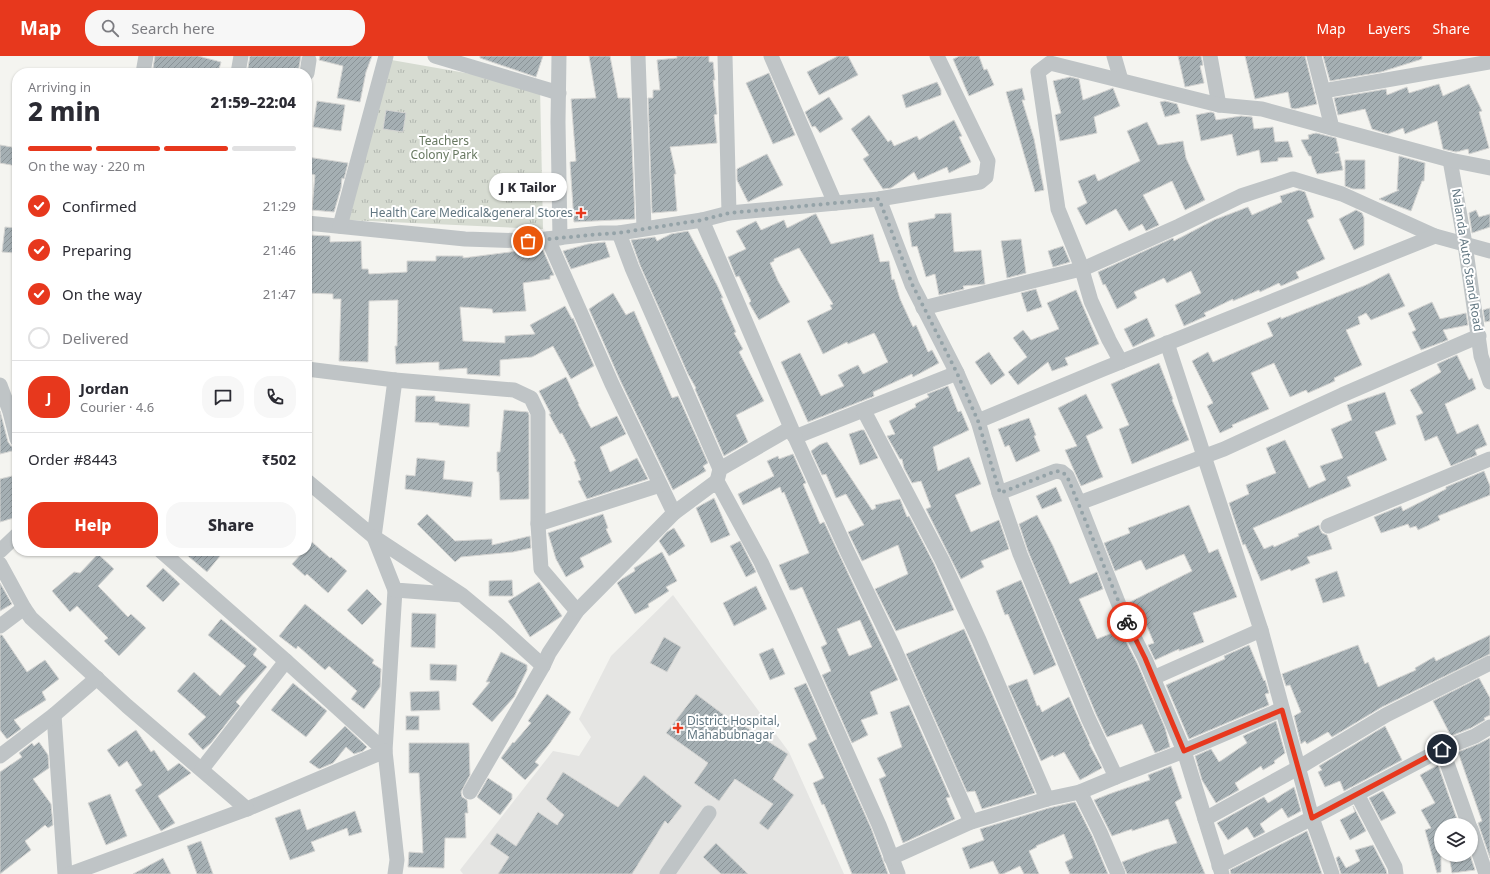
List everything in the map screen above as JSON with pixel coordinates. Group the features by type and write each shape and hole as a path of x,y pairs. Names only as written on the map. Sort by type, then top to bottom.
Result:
{"street":[{"path":"144,68 146,56"},
{"path":"239,68 241,56"},
{"path":"340,226 386,56"},
{"path":"435,56 559,93"},
{"path":"559,56 554,238 612,384 674,513"},
{"path":"638,56 644,228"},
{"path":"725,56 729,213"},
{"path":"772,56 835,203"},
{"path":"312,223 465,239 528,241 618,233 702,220 729,213 879,199 980,182 986,176 988,162 937,56"},
{"path":"1114,56 1121,80"},
{"path":"1210,56 1218,105"},
{"path":"1314,56 1332,128"},
{"path":"1323,90 1490,62"},
{"path":"1121,362 1091,301 1082,269 1058,209 1038,72 1050,63 1218,105 1262,109 1450,160 1490,168"},
{"name":"Nalanda Auto Stand Road","path":"1450,160 1465,244 1482,356 1490,382"},
{"path":"923,308 1082,269 1179,226 1241,196 1293,179 1342,194 1435,236 1490,251"},
{"path":"879,199 912,284 957,373 978,421 1020,554 1088,718 1116,777"},
{"path":"702,220 795,437 847,551 893,646 971,822"},
{"path":"618,233 718,475 783,610 878,825 898,874"},
{"path":"978,421 1167,343 1435,236"},
{"path":"1079,503 1224,449 1342,395 1479,336"},
{"path":"1167,343 1261,630 1312,818 1332,874"},
{"path":"312,370 395,380 514,390 531,398 538,413 538,524 542,569 577,611"},
{"path":"795,437 957,373"},
{"path":"395,380 374,537 395,590 385,751 397,860 395,874"},
{"path":"0,385 12,420"},
{"path":"864,411 942,560 979,640 1047,800"},
{"path":"470,792 543,666 549,653 577,611 674,513 718,475 789,429 795,437"},
{"path":"1328,526 1490,459"},
{"path":"1000,493 1056,471 1062,472 1067,476 1123,615 1153,678 1184,751 1220,870 1312,818 1442,749 1475,736 1490,727"},
{"path":"312,485 374,537 462,595 543,666"},
{"path":"538,524 660,485"},
{"path":"0,551 12,540"},
{"path":"167,556 385,751"},
{"path":"0,564 31,618 97,678 247,809"},
{"path":"395,590 462,595"},
{"path":"0,626 24,608"},
{"path":"1153,678 1261,630"},
{"path":"202,769 286,661"},
{"path":"1205,819 1298,768 1386,715 1490,663"},
{"path":"0,756 54,715 97,678"},
{"path":"891,858 971,822 1080,792 1282,710"},
{"path":"54,715 65,874"},
{"path":"1442,749 1467,818"},
{"path":"70,874 247,809 385,751"},
{"path":"1080,792 1100,832 1118,874"},
{"path":"1358,794 1395,867 1396,874"},
{"path":"667,874 709,813"},
{"path":"1478,850 1486,874"}],"shaded area":[{"name":"District Hospital, Mahabubnagar","path":"673,595 789,752 844,874 463,874 460,870 553,751 579,756 591,737 579,719 611,656"}],"green space":[{"name":"Teachers Colony Park","path":"380,58 540,86 543,229 347,220"}],"building":[{"path":"155,56 198,56 221,62 219,68 153,68"},
{"path":"250,56 301,56 299,68 248,68"},
{"path":"320,56 372,56 366,72 360,102 337,98 343,66 319,60"},
{"path":"480,56 543,56 536,77 480,58"},
{"path":"589,56 610,56 618,98 630,98 635,219 574,222 570,162 576,161 571,99 596,98"},
{"path":"677,56 709,56 709,62 713,62 715,80 713,80 717,114 714,115 717,143 670,147 676,174 674,174 677,211 652,213 648,98 653,98 653,90 660,90 657,60 677,58"},
{"path":"838,56 848,56 858,75 819,95 807,72"},
{"path":"960,56 979,56 984,70 987,69 994,85 969,96 953,59"},
{"path":"1178,56 1201,56 1203,65 1200,66 1204,83 1185,87"},
{"path":"1245,56 1305,56 1317,104 1295,109 1291,108 1288,92 1255,99"},
{"path":"1323,56 1422,56 1422,59 1381,72 1330,81"},
{"path":"769,73 795,135 773,144 746,83"},
{"path":"1070,77 1079,79 1083,100 1113,88 1120,106 1094,117 1097,133 1060,141 1055,115 1061,113 1053,81"},
{"path":"937,82 941,90 941,95 906,108 902,95"},
{"path":"1439,84 1443,96 1469,84 1482,111 1479,112 1489,148 1469,154 1468,149 1456,152 1443,149 1437,121 1405,134 1403,128 1388,134 1372,129 1365,109 1338,115 1334,98 1386,89 1387,95 1407,87 1409,93"},
{"path":"1022,88 1025,100 1022,100 1034,139 1044,190 1035,192 1006,92"},
{"path":"829,97 843,119 820,133 815,126 812,127 805,112"},
{"path":"317,101 345,105 341,131 313,127"},
{"path":"1165,101 1177,104 1180,113 1165,117 1160,102"},
{"path":"386,110 406,113 403,132 383,129"},
{"path":"1211,112 1214,113 1216,120 1241,116 1252,117 1254,129 1273,127 1275,142 1288,141 1293,157 1278,158 1278,161 1261,163 1259,150 1237,156 1232,134 1201,141 1196,115"},
{"path":"869,115 888,142 891,140 894,146 917,136 919,140 954,120 962,136 959,137 971,162 949,173 947,167 918,180 914,172 891,188 883,189 863,159 869,155 851,129"},
{"path":"1147,122 1158,145 1183,141 1186,158 1205,200 1185,210 1172,181 1143,195 1159,225 1146,231 1142,224 1129,231 1116,209 1086,225 1077,208 1087,203 1078,181 1095,174 1098,181 1140,161 1127,131"},
{"path":"1316,133 1336,138 1339,151 1335,153 1339,153 1343,170 1317,174 1311,156 1309,156 1301,140 1309,139 1308,135"},
{"path":"0,145 12,147 12,165 0,163"},
{"path":"767,154 783,185 748,202 737,180 737,169"},
{"path":"1399,156 1425,163 1424,181 1422,181 1411,211 1379,199 1399,190 1397,190"},
{"path":"312,158 348,163 344,179 342,178 341,188 334,212 312,210 315,175 312,174"},
{"path":"1345,160 1365,160 1365,189 1353,189 1345,186"},
{"path":"1299,190 1305,192 1314,217 1307,220 1325,259 1296,272 1299,278 1281,286 1279,283 1260,292 1259,290 1233,301 1233,299 1204,313 1206,316 1184,326 1175,305 1201,293 1191,271 1167,283 1164,278 1134,292 1137,298 1117,309 1105,284 1103,285 1098,272 1173,238 1174,241 1214,220 1248,207 1252,215 1282,202 1280,196"},
{"path":"1356,210 1362,213 1364,218 1364,245 1354,250 1339,219"},
{"path":"1476,210 1479,217 1490,214 1490,227 1472,233 1469,213"},
{"path":"951,213 954,252 981,250 985,284 963,286 964,289 939,295 935,274 926,277 917,246 912,247 908,223 935,218 935,214"},
{"path":"815,214 831,244 873,234 880,262 889,261 892,280 894,279 900,299 913,327 916,325 928,352 932,350 939,363 913,377 912,374 873,392 874,396 872,397 808,422 781,362 800,353 821,396 844,386 838,375 858,365 863,374 888,362 876,336 874,333 848,344 847,342 823,354 807,321 832,309 830,305 833,304 799,248 774,259 774,261 770,263 790,302 759,320 749,303 751,301 739,276 736,277 728,257 746,249 736,231 756,221 761,230 784,220 787,228"},
{"path":"5,227 12,228 12,253 2,252"},
{"path":"688,231 723,298 721,298 736,332 734,333 743,349 739,352 764,401 736,415 748,442 724,456 695,389 696,388 688,374 640,265 631,240 655,237 657,241 671,234"},
{"path":"312,235 330,236 330,242 361,241 362,269 368,269 369,274 407,272 407,261 436,261 436,256 463,256 463,258 542,248 554,275 550,276 550,279 523,283 526,311 493,313 492,309 460,307 463,341 505,343 505,336 535,334 530,325 565,306 572,319 573,318 594,366 571,379 553,346 532,357 500,360 500,376 467,374 467,368 439,370 439,362 396,364 395,346 397,346 398,300 369,301 368,362 339,361 341,299 333,299 333,294 312,293"},
{"path":"1021,239 1026,273 1007,278 1001,241"},
{"path":"605,242 610,257 571,269 563,251 588,244"},
{"path":"1063,246 1070,262 1053,267 1048,251"},
{"path":"1389,273 1405,306 1371,320 1366,313 1358,317 1360,324 1346,330 1362,365 1334,378 1335,381 1308,393 1306,390 1290,397 1274,363 1251,373 1269,409 1232,425 1233,427 1220,433 1207,406 1213,403 1192,361 1208,352 1213,362 1273,336 1267,323 1281,317 1281,319 1366,285"},
{"path":"1036,289 1042,307 1027,312 1021,293"},
{"path":"1076,290 1099,344 1065,358 1068,365 1052,371 1048,362 1018,385 1008,372 1027,357 1013,338 1023,330 1031,340 1059,329 1047,303"},
{"path":"613,293 626,315 634,311 672,398 678,396 708,463 703,466 706,471 673,490 620,380 589,309"},
{"path":"1432,302 1440,319 1466,313 1468,325 1443,330 1448,340 1421,350 1412,332 1416,330 1408,313"},
{"path":"1490,308 1490,321 1485,322 1483,310"},
{"path":"1147,318 1155,336 1133,347 1124,329"},
{"path":"989,352 1005,375 991,385 975,362"},
{"path":"1457,355 1469,380 1472,378 1476,389 1445,404 1457,434 1478,424 1487,445 1475,450 1477,455 1451,466 1437,436 1425,441 1416,416 1423,413 1410,390 1441,372 1437,364"},
{"path":"1159,363 1173,399 1172,400 1189,440 1132,464 1119,429 1129,425 1111,384"},
{"path":"566,377 591,428 617,416 626,434 600,447 610,472 637,458 648,479 587,499 578,481 581,480 574,462 576,461 562,433 560,434 549,414 551,414 539,391"},
{"path":"948,386 958,412 961,411 969,430 933,447 938,471 969,457 981,484 955,495 971,532 999,520 1009,549 981,561 984,567 961,579 926,509 931,507 921,481 912,483 904,468 902,459 900,459 887,436 895,434 889,421 916,407 915,404 929,397 927,394"},
{"path":"1385,392 1396,424 1375,432 1387,460 1347,477 1351,486 1253,528 1264,549 1273,545 1274,547 1319,525 1322,533 1327,535 1332,549 1307,557 1310,563 1291,571 1290,569 1261,581 1245,544 1243,545 1229,503 1249,494 1246,485 1276,473 1266,448 1285,440 1309,488 1326,480 1320,466 1343,458 1331,429 1352,420 1347,405"},
{"path":"1086,394 1103,428 1086,436 1103,477 1081,486 1065,450 1077,446 1058,408"},
{"path":"416,396 435,396 435,401 470,404 469,427 439,425 439,423 415,422"},
{"path":"504,410 528,412 529,415 529,499 500,500 499,472 497,472 497,452 500,452"},
{"path":"0,411 8,442 12,446 12,451 0,454"},
{"path":"1029,418 1036,435 1034,436 1040,451 1016,462 1009,445 1005,447 998,429"},
{"path":"864,430 878,458 860,465 849,434"},
{"path":"827,442 872,510 876,508 875,505 900,499 907,517 909,516 934,564 954,610 896,631 875,589 908,574 898,545 862,561 848,532 864,525 846,494 836,498 826,474 822,475 811,451 819,445"},
{"path":"793,454 806,483 803,484 820,524 824,522 898,680 870,692 878,714 861,720 868,735 852,743 822,675 831,671 821,647 827,644 802,587 795,590 790,590 779,565 809,553 784,492 782,493 780,487 743,505 738,494 774,476 767,461 778,456 779,459","holes":["860,620 872,647 849,656 837,629"]},
{"path":"417,458 445,461 443,479 473,482 471,497 405,489 406,475 415,476"},
{"path":"1484,471 1490,486 1490,495 1438,516 1440,520 1418,530 1416,526 1410,528 1408,524 1381,533 1374,517 1401,506 1403,511 1446,489 1446,487"},
{"path":"12,476 12,518 0,522 0,479"},
{"path":"1056,487 1062,501 1042,509 1036,496"},
{"path":"714,498 730,535 711,543 696,508"},
{"path":"1189,505 1209,553 1218,549 1237,597 1193,613 1204,642 1179,651 1179,649 1155,660 1148,645 1154,643 1143,617 1136,620 1128,603 1192,571 1184,554 1146,570 1141,560 1115,571 1104,543 1130,533 1128,528"},
{"path":"427,514 455,541 492,539 492,545 530,536 531,548 513,552 461,557 455,562 417,524"},
{"path":"603,514 608,528 606,529 612,542 580,558 584,567 566,577 556,559 548,533"},
{"path":"1037,515 1070,584 1097,572 1103,589 1079,599 1097,639 1120,630 1137,663 1165,728 1170,747 1155,753 1142,724 1107,737 1028,551 1019,524"},
{"path":"674,528 685,546 669,556 659,541 667,532"},
{"path":"740,541 756,572 746,577 730,546"},
{"path":"312,542 347,571 328,593 307,574 305,576 292,564 299,556 312,556"},
{"path":"662,552 677,581 666,587 669,591 648,604 649,607 635,614 617,583 635,571 634,568"},
{"path":"96,556 100,556 114,569 98,586 128,617 131,614 146,628 119,656 104,641 108,638 77,606 70,612 52,591 74,572 80,573"},
{"path":"188,556 220,556 207,572"},
{"path":"163,568 180,584 163,602 146,586"},
{"path":"1337,571 1345,596 1323,603 1315,579"},
{"path":"512,580 513,596 489,596 489,581"},
{"path":"1021,580 1056,665 1034,675 1008,614 1005,615 996,591"},
{"path":"539,582 562,616 530,637 508,601"},
{"path":"0,583 12,604 0,611"},
{"path":"756,586 767,609 734,626 723,603"},
{"path":"367,589 382,604 362,625 347,610"},
{"path":"305,604 374,660 372,663 381,669 380,687 364,709 351,699 357,691 329,666 325,670 298,646 296,649 279,636"},
{"path":"412,613 436,614 435,648 411,647"},
{"path":"221,619 257,649 253,655 267,667 236,702 240,706 211,743 203,750 188,734 206,717 177,691 194,672 220,696 246,666 208,635"},
{"path":"964,629 1035,793 982,809 975,791 967,792 906,654"},
{"path":"0,635 2,635 27,672 45,660 59,679 42,692 46,700 14,720 21,729 7,739 0,730"},
{"path":"1490,635 1490,654 1382,707 1332,737 1328,732 1307,744 1305,741 1301,744 1294,716 1301,712 1290,685 1286,686 1282,674 1358,645 1365,664 1368,662 1378,687 1416,670 1415,668 1434,657 1436,661"},
{"path":"664,637 681,647 667,672 650,663"},
{"path":"1249,645 1264,681 1265,680 1269,693 1265,694 1269,705 1189,739 1166,685 1225,659 1224,656"},
{"path":"773,648 785,674 770,680 759,654"},
{"path":"501,652 527,665 527,670 514,697 492,722 472,704 490,682 486,682"},
{"path":"430,664 457,665 456,681 430,680"},
{"path":"1479,678 1490,698 1490,715 1484,718 1485,720 1471,728 1451,736 1433,701"},
{"path":"1027,679 1037,706 1039,705 1042,712 1069,697 1089,744 1102,768 1080,780 1064,752 1054,757 1053,755 1041,761 1008,686"},
{"path":"293,683 327,711 306,737 271,710"},
{"path":"806,683 871,828 888,874 852,874 824,804 822,805 813,783 824,778 808,744 817,739 794,688"},
{"path":"439,691 440,710 411,711 410,692"},
{"path":"547,694 571,712 535,762 539,765 525,780 501,758 513,742 514,743 531,723 528,721"},
{"path":"696,694 732,721 733,719 788,754 773,779 794,795 768,830 759,823 773,804 735,779 719,801 694,783 708,763 666,733"},
{"path":"909,705 950,797 946,798 955,819 903,843 879,779 886,776 877,758 902,747 890,712"},
{"path":"406,716 419,716 419,730 406,730"},
{"path":"1276,721 1285,753 1274,761 1275,763 1263,770 1261,766 1235,783 1239,790 1216,803 1202,780 1195,756 1211,749 1219,762 1247,743 1243,736"},
{"path":"345,726 367,747 363,751 354,754 346,747 333,763 319,769 309,762"},
{"path":"1385,726 1402,760 1344,791 1340,781 1325,787 1318,772 1322,770 1319,766"},
{"path":"136,730 151,752 154,750 168,771 179,763 191,773 158,796 175,823 161,831 135,790 142,785 127,761 119,767 107,750"},
{"path":"1490,738 1490,858 1478,823 1482,821 1458,752"},
{"path":"39,742 48,755 49,768 33,779 51,804 53,825 48,828 45,825 25,841 31,850 0,874 0,772 22,757 19,753 32,743 34,746"},
{"path":"409,743 469,743 470,775 461,792 462,797 467,800 468,813 465,813 466,838 445,838 444,868 408,867 409,852 423,853 419,773 409,773"},
{"path":"1438,765 1457,818 1434,818 1434,862 1441,862 1441,872 1437,873 1425,830 1431,828 1421,810 1435,803 1420,775"},
{"path":"1171,766 1182,798 1175,802 1205,874 1127,874 1122,862 1177,843 1168,819 1112,836 1094,800 1150,780 1148,775"},
{"path":"563,772 618,807 644,775 682,806 668,824 665,821 632,874 498,874 509,857 490,844 497,833 516,846 538,812 557,825 564,815 546,799"},
{"path":"488,778 512,794 512,799 500,815 477,797"},
{"path":"1294,787 1301,811 1288,818 1282,808 1260,824 1265,832 1254,838 1247,827 1228,840 1217,823 1264,797 1268,803"},
{"path":"1383,791 1396,813 1381,821 1369,798"},
{"path":"110,794 127,836 106,845 88,803"},
{"path":"1075,802 1092,836 1108,874 1070,874 1065,862 1073,858 1064,834 1036,846 1037,847 1029,851 1039,874 1024,874 1020,866 1003,874 999,874 993,861 970,869 962,848 984,840 980,829 1049,808"},
{"path":"1353,806 1366,831 1350,840 1340,820 1355,812"},
{"path":"300,809 307,830 355,811 362,832 349,836 347,828 311,842 315,851 290,860 275,818"},
{"path":"1307,831 1322,874 1231,874 1230,870"},
{"path":"201,841 213,874 197,874 187,846"},
{"path":"716,843 748,874 721,874 703,857"},
{"path":"1373,845 1387,874 1341,874 1336,858 1339,856 1346,868 1360,861 1355,850"},
{"path":"163,858 171,874 133,874"},
{"path":"1450,862 1472,862 1475,870 1452,873"}],"way so far":[{"path":"528,241 618,233 702,220 729,213 879,199 912,284 957,373 978,421 1000,493 1056,471 1062,472 1067,476 1127,622"}],"place":[{"name":"Health Care Medical&general Stores","path":"581,213"},
{"name":"J K Tailor","path":"528,241"},
{"name":"District Hospital, Mahabubnagar","path":"678,728"}],"route":[{"path":"1127,622 1145,658 1184,751 1282,710 1312,818 1442,749"}]}
